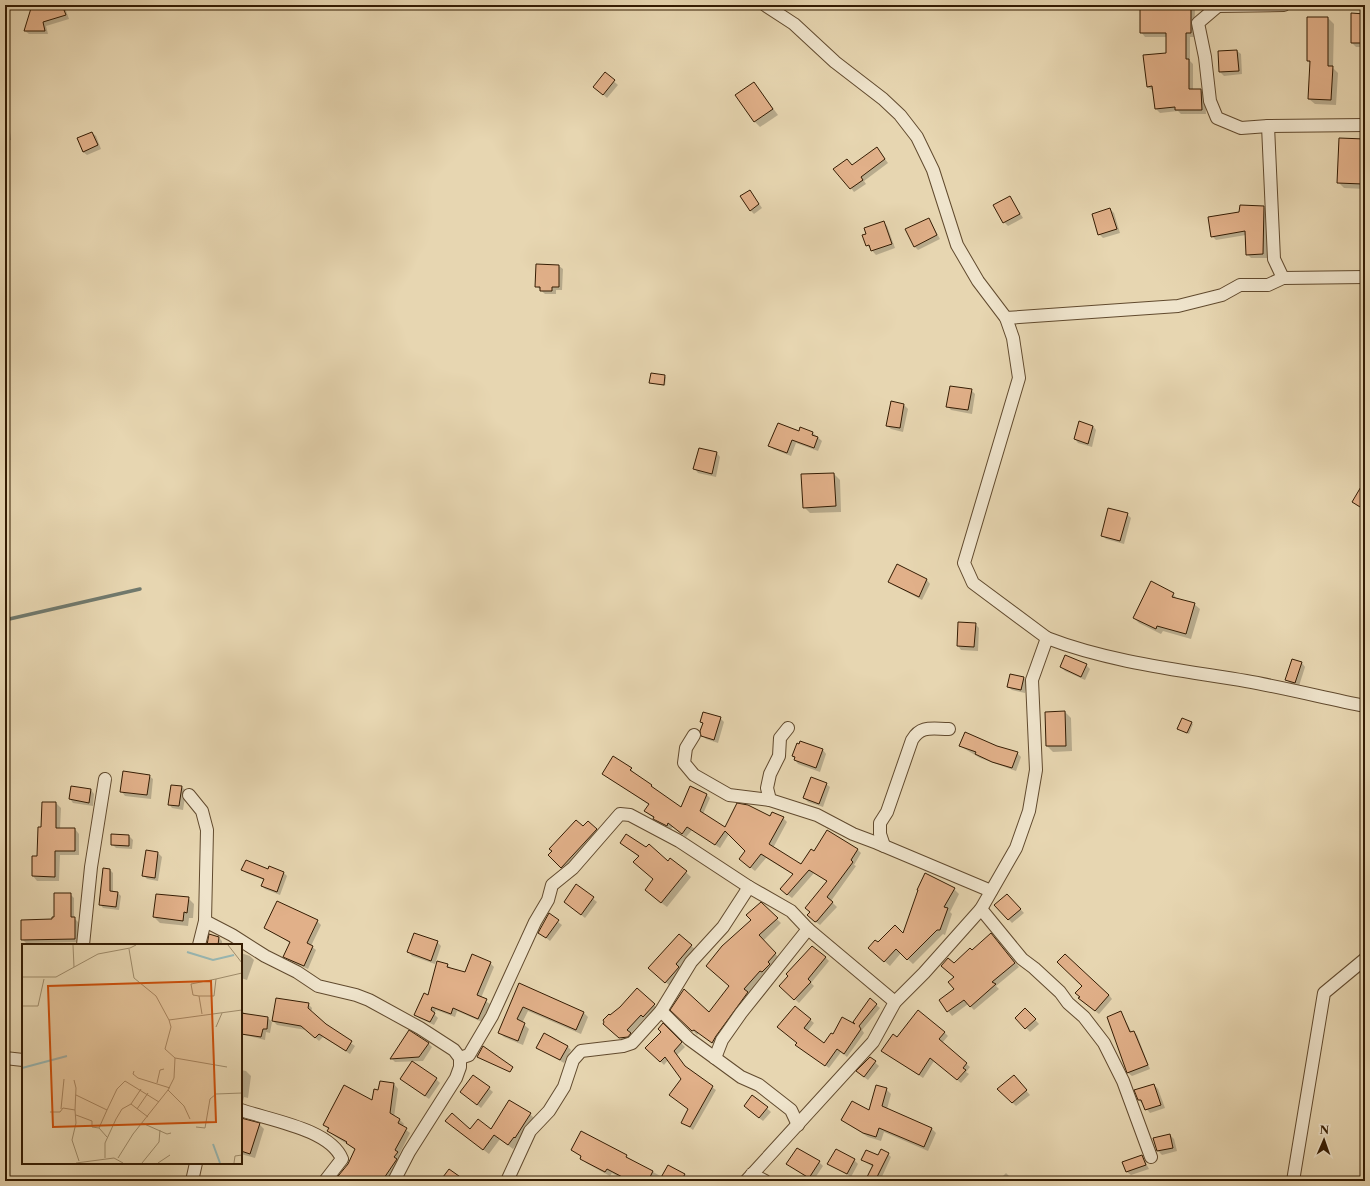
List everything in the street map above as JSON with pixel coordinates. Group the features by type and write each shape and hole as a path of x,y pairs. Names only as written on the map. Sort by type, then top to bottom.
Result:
{"street":[{"path":"765,5 794,24 835,62 883,99 900,115 917,137 933,170 957,245 978,281 1006,318 1013,338 1019,378 964,564 973,583 1047,638 1076,649 1365,706"},
{"path":"1284,5 1218,6 1198,23 1205,57 1210,101 1217,118 1241,128 1268,126 1365,125"},
{"path":"1268,126 1274,259 1283,278"},
{"path":"1006,318 1178,306 1222,295 1240,285 1268,285 1283,278 1365,277"},
{"path":"765,1181 749,1177 873,1042 895,1002 924,973 981,909 1016,848 1029,811 1036,770 1032,680 1047,638"},
{"path":"770,800 768,788 770,774 779,756 780,738 788,728"},
{"path":"884,846 880,834 880,824 886,812 912,740 917,732 925,729 949,729"},
{"path":"694,735 686,748 684,763 694,775 729,795 770,800 817,815 853,834 991,891"},
{"path":"83,944 91,867 105,779"},
{"path":"189,795 202,811 207,830 205,921 199,944"},
{"path":"460,1058 468,1055 492,1016 535,922 548,900 552,885 573,868 620,814 630,815 679,841 749,887 791,911 808,928 895,1002"},
{"path":"507,1181 530,1131 549,1111 560,1093 573,1060 581,1051 624,1046 632,1043 661,1011 691,962 723,927 749,887"},
{"path":"981,909 1022,959 1060,992 1068,1003 1084,1017 1104,1043 1123,1081 1151,1157"},
{"path":"205,921 232,935 265,956 297,972 318,986 356,995 369,1000 420,1028 454,1050 460,1058 460,1067 456,1078 409,1152 394,1181"},
{"path":"714,1058 722,1040 741,1013 808,928"},
{"path":"1293,1181 1311,1080 1324,993 1365,959"},
{"path":"661,1011 689,1039 742,1077 759,1085 791,1110 798,1125"},
{"path":"5,1058 22,1060"},
{"path":"242,1110 315,1135 332,1145 340,1154 342,1159 325,1181"},
{"path":"192,1181 196,1164"}],"building":[{"path":"32,5 62,5 66,15 43,22 45,31 24,31"},
{"path":"1173,5 1191,5 1191,33 1186,33 1186,59 1189,59 1189,89 1201,89 1202,110 1175,110 1175,107 1155,109 1152,86 1147,87 1143,55 1166,53 1166,33 1140,33 1140,8 1173,8"},
{"path":"1351,13 1365,14 1365,43 1351,43"},
{"path":"1307,17 1328,17 1328,66 1333,66 1331,100 1308,99 1310,61 1307,61"},
{"path":"1237,50 1239,71 1219,72 1218,51"},
{"path":"605,72 615,80 603,95 593,87"},
{"path":"754,82 773,109 754,122 735,95"},
{"path":"92,132 98,145 83,152 77,138"},
{"path":"1339,138 1365,139 1363,184 1337,183"},
{"path":"877,147 885,159 861,177 863,180 850,189 833,169 847,159 852,165"},
{"path":"750,190 759,204 750,211 740,196"},
{"path":"1010,196 1020,214 1003,223 993,205"},
{"path":"1240,205 1264,206 1263,254 1246,255 1245,231 1211,237 1208,217 1239,212"},
{"path":"1110,208 1117,229 1098,235 1092,214"},
{"path":"929,218 937,235 914,247 905,229"},
{"path":"884,221 892,244 871,251 869,245 866,246 862,235 866,234 864,228"},
{"path":"536,264 559,265 559,287 552,287 552,291 540,291 540,287 535,287"},
{"path":"651,373 665,375 664,385 649,383"},
{"path":"950,386 972,389 968,410 946,407"},
{"path":"891,401 904,404 900,428 886,426"},
{"path":"1079,421 1093,426 1088,444 1074,439"},
{"path":"778,423 799,431 800,427 813,432 812,435 818,437 814,448 792,440 787,453 768,446"},
{"path":"699,448 717,452 712,474 693,469"},
{"path":"834,473 836,506 803,508 801,474"},
{"path":"1365,480 1365,510 1352,502"},
{"path":"1108,508 1128,513 1120,541 1101,536"},
{"path":"897,564 927,579 919,597 888,582"},
{"path":"1151,581 1174,593 1172,597 1195,603 1186,634 1157,626 1156,629 1133,618"},
{"path":"958,622 976,623 974,647 957,646"},
{"path":"1065,655 1087,664 1081,677 1060,667"},
{"path":"1292,659 1302,662 1295,683 1285,680"},
{"path":"1010,674 1024,677 1021,690 1007,687"},
{"path":"1065,711 1066,746 1046,746 1045,712"},
{"path":"703,712 721,717 714,740 701,736 700,731 703,723 700,722"},
{"path":"1182,718 1192,722 1187,733 1177,729"},
{"path":"965,732 997,746 1018,752 1012,768 992,762 975,754 976,752 959,746"},
{"path":"800,741 823,749 816,768 794,760 795,757 792,756 797,743 799,744"},
{"path":"613,756 632,768 630,770 681,807 690,786 707,794 700,811 725,827 737,803 748,805 770,816 772,812 784,817 769,844 801,864 811,849 814,851 827,830 858,849 851,860 853,862 827,897 833,902 815,922 807,915 810,912 805,908 827,881 809,870 787,895 780,889 793,874 761,854 750,868 739,859 745,851 725,831 715,845 687,827 682,834 668,823 667,826 653,819 654,817 644,811 649,804 602,774"},
{"path":"123,771 150,775 147,795 120,792"},
{"path":"811,777 827,783 819,804 803,798"},
{"path":"171,785 182,786 179,806 168,805"},
{"path":"71,786 91,789 89,803 69,799"},
{"path":"42,802 56,802 56,828 75,828 75,851 55,851 55,877 32,876 32,856 37,856 38,827 41,827"},
{"path":"576,820 583,826 588,821 597,829 561,868 548,855 552,851 549,849"},
{"path":"111,834 129,835 129,846 111,845"},
{"path":"626,834 646,847 649,844 668,861 670,858 687,871 661,903 645,890 653,879 633,862 639,856 620,843"},
{"path":"146,850 158,852 155,878 142,876"},
{"path":"246,860 268,869 269,866 284,872 277,892 261,886 264,879 241,870"},
{"path":"103,868 110,869 110,891 118,892 116,907 99,905"},
{"path":"925,873 955,888 944,907 948,908 940,930 937,930 907,960 896,949 884,962 868,948 875,940 878,942 895,925 903,933 917,890"},
{"path":"576,884 594,897 581,915 564,902"},
{"path":"54,893 71,893 71,917 75,917 75,939 21,940 21,920 52,919 52,917 54,917"},
{"path":"156,894 189,897 187,913 184,912 183,921 153,917"},
{"path":"1007,894 1021,909 1008,920 994,905"},
{"path":"277,901 318,920 307,943 313,946 304,966 283,957 290,942 264,928"},
{"path":"761,902 778,918 759,935 776,953 768,962 770,964 762,972 760,971 744,989 748,992 712,1043 694,1030 692,1031 670,1010 684,989 709,1012 729,986 706,966 722,946 751,920 746,915"},
{"path":"549,913 559,920 546,938 538,933"},
{"path":"414,933 438,941 431,961 407,952"},
{"path":"991,933 1015,963 992,982 996,984 970,1007 964,1000 947,1012 939,1000 954,989 948,982 954,977 941,966 948,958 954,963 970,948 972,950"},
{"path":"209,934 219,937 218,944 207,944"},
{"path":"679,934 692,945 676,964 679,967 665,983 648,968"},
{"path":"812,946 826,957 808,979 811,982 794,1000 779,986 788,976 786,974"},
{"path":"472,954 491,962 477,995 487,999 478,1019 453,1008 451,1014 432,1007 431,1010 435,1013 430,1022 414,1015 424,993 428,995 437,961 448,964 447,967 465,972"},
{"path":"1065,954 1109,995 1095,1011 1078,998 1080,997 1075,993 1082,986 1057,962"},
{"path":"519,983 584,1012 576,1030 523,1007 517,1019 525,1023 518,1041 498,1033"},
{"path":"637,988 655,1004 643,1017 641,1015 627,1030 631,1033 628,1037 619,1038 603,1024 603,1020 620,1007"},
{"path":"276,998 309,1003 308,1008 326,1024 352,1041 346,1051 319,1034 315,1038 301,1026 272,1021"},
{"path":"870,998 877,1004 859,1026 861,1029 844,1054 837,1049 825,1066 795,1045 797,1043 777,1027 795,1006 811,1019 804,1028 824,1043 831,1033 833,1034 842,1017 855,1024 853,1022"},
{"path":"1025,1008 1036,1019 1025,1029 1015,1018"},
{"path":"918,1010 945,1032 939,1039 967,1063 963,1068 966,1070 957,1080 930,1058 919,1075 881,1051 893,1034 897,1037"},
{"path":"1121,1011 1130,1032 1134,1031 1148,1065 1127,1073 1107,1017"},
{"path":"242,1013 268,1017 267,1029 263,1029 261,1037 242,1034"},
{"path":"663,1023 682,1042 674,1051 685,1066 713,1086 690,1127 681,1123 688,1109 669,1095 681,1079 665,1057 660,1062 645,1048 661,1032 658,1029"},
{"path":"409,1030 429,1043 419,1057 390,1059"},
{"path":"544,1033 568,1046 560,1060 536,1048"},
{"path":"483,1046 513,1067 510,1072 477,1057"},
{"path":"870,1057 876,1061 864,1077 856,1071"},
{"path":"412,1061 437,1078 425,1096 400,1079"},
{"path":"473,1075 490,1087 477,1105 460,1092"},
{"path":"1014,1075 1027,1090 1012,1103 997,1089"},
{"path":"380,1081 394,1083 390,1113 400,1119 398,1123 407,1128 395,1150 398,1152 394,1157 397,1159 382,1181 334,1181 348,1164 355,1149 346,1143 347,1142 327,1131 329,1128 323,1125 344,1085 372,1100 374,1089 378,1090"},
{"path":"1154,1084 1161,1105 1145,1110 1141,1100 1138,1100 1134,1090"},
{"path":"876,1085 887,1088 882,1106 932,1128 924,1147 879,1128 876,1137 863,1133 841,1120 852,1101 869,1110"},
{"path":"752,1095 768,1107 759,1118 744,1106"},
{"path":"509,1100 531,1113 515,1138 514,1137 508,1145 494,1135 483,1150 445,1121 452,1113 470,1129 478,1119 491,1129"},
{"path":"242,1118 260,1123 250,1154 242,1151"},
{"path":"581,1131 627,1155 626,1157 653,1171 648,1181 630,1181 607,1169 605,1172 580,1159 581,1156 571,1150"},
{"path":"1170,1134 1173,1148 1157,1151 1153,1138"},
{"path":"797,1148 820,1161 809,1178 786,1164"},
{"path":"836,1149 855,1159 847,1174 827,1164"},
{"path":"881,1149 889,1153 875,1181 865,1181 873,1165 861,1160 866,1150 878,1155"},
{"path":"1142,1155 1146,1165 1126,1172 1122,1162"},
{"path":"668,1165 685,1174 681,1181 659,1181"},
{"path":"449,1169 466,1181 440,1181"}],"waterway":[{"path":"5,620 140,589"}]}
